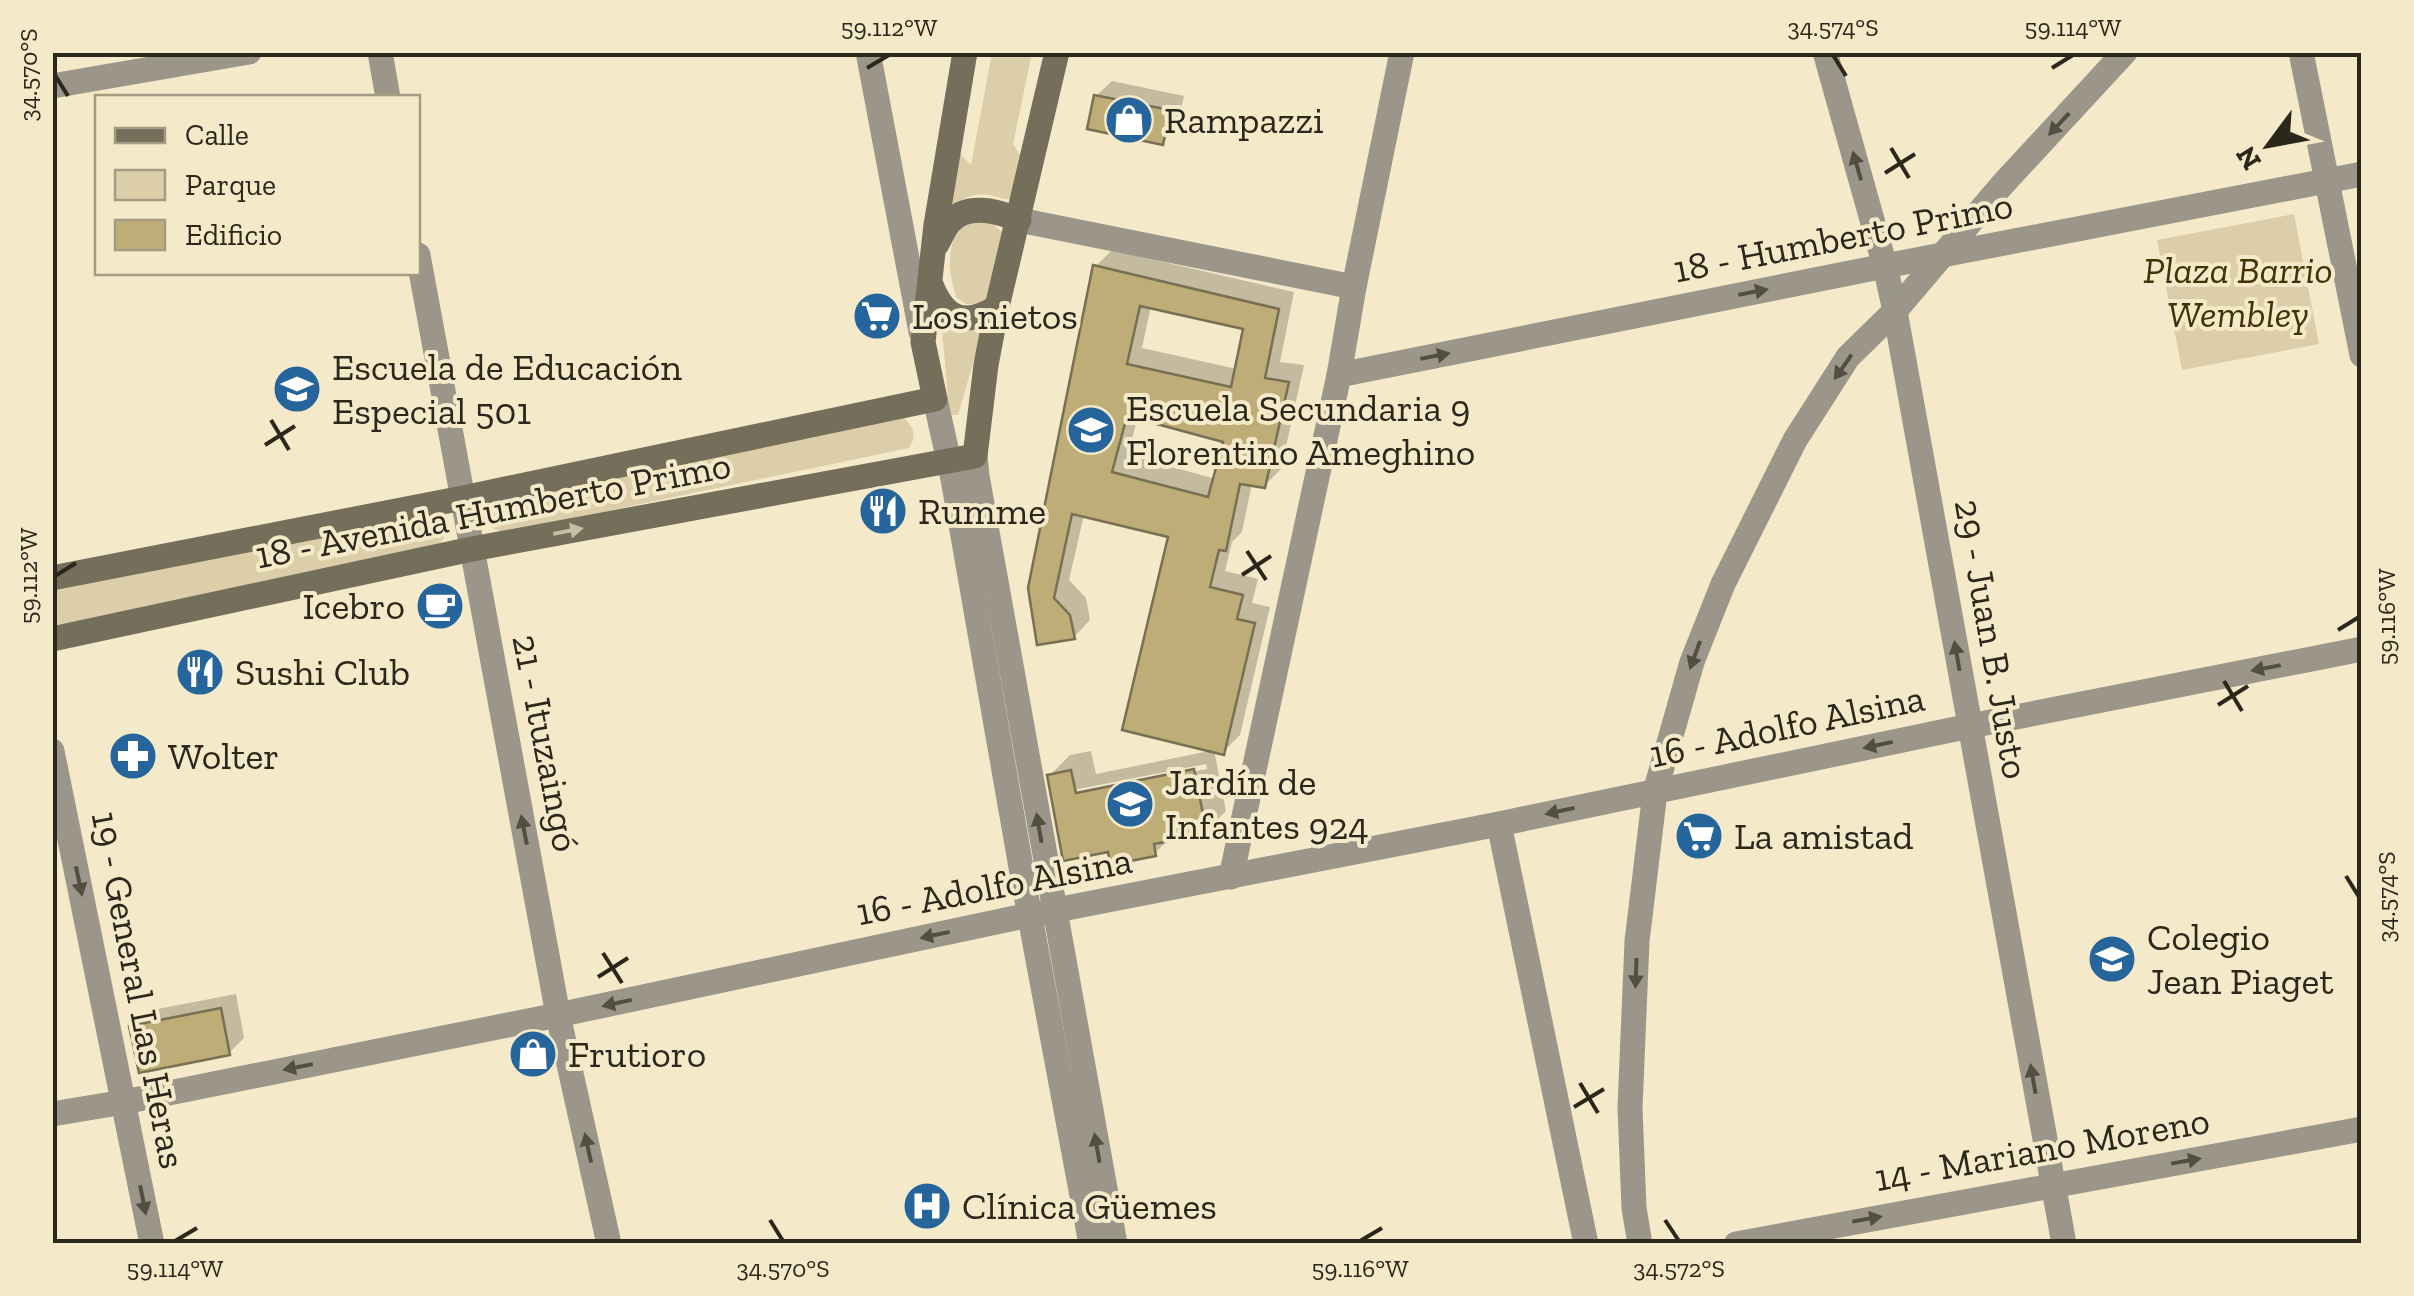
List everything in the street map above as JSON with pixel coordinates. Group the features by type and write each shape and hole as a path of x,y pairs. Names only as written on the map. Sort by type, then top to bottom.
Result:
{"main road":[{"path":"935,399 923,342 965,52"},
{"path":"975,456 986,366 1057,52"},
{"path":"934,249 949,223 962,212 986,210 1018,220"},
{"path":"931,285 939,305 957,318 979,318 998,307"},
{"name":"18 - Avenida Humberto Primo","path":"52,578 463,498 935,399"},
{"name":"18 - Avenida Humberto Primo","path":"52,639 472,549 975,456"}],"street":[{"path":"52,86 249,52"},
{"path":"380,52 387,95"},
{"path":"868,52 923,342"},
{"path":"1231,877 1339,376 1402,52"},
{"name":"29 - Juan B. Justo","path":"1825,52 1886,266 2064,1244"},
{"path":"1640,1244 1634,1208 1630,1108 1637,941 1656,792 1692,662 1738,554 1795,440 1848,357 1895,311 2002,185 2125,52"},
{"path":"2301,52 2362,355"},
{"name":"18 - Humberto Primo","path":"1339,376 2362,174"},
{"path":"1018,220 1354,287"},
{"name":"21 - Ituzaingó","path":"420,266 558,1016 609,1244"},
{"path":"935,399 1115,1244"},
{"path":"975,456 1090,1244"},
{"name":"16 - Adolfo Alsina","path":"52,1114 558,1016 1042,913 2362,649"},
{"name":"19 - General Las Heras","path":"52,751 152,1244"},
{"path":"1499,824 1586,1244"},
{"name":"14 - Mariano Moreno","path":"1736,1244 1789,1239 2362,1129"}],"green space":[{"path":"992,53 1032,53 1013,144 1026,164 1016,198 977,195 947,210 958,152 971,165"},
{"name":"Plaza Barrio Wembley","path":"2294,214 2319,344 2182,370 2157,240"},
{"path":"974,221 990,221 1004,234 990,303 966,304 956,297 952,280 950,258 955,233"},
{"path":"941,319 958,329 983,329 958,415 952,415 949,408"},
{"path":"902,416 913,431 909,448 507,532 495,529 486,517 490,500"},
{"path":"432,513 444,527 444,538 438,545 53,624 53,588"}],"building":[{"name":"Rampazzi","path":"1094,95 1170,110 1163,145 1087,129"},
{"path":"1093,265 1279,309 1265,378 1289,382 1265,488 1240,484 1226,551 1219,550 1210,587 1243,595 1237,619 1255,623 1224,755 1122,730 1168,537 1072,514 1054,598 1070,615 1075,639 1037,645 1028,588","holes":["1140,306 1243,329 1231,387 1127,364","1127,416 1223,442 1208,497 1112,472"]},
{"path":"1194,769 1207,834 1154,844 1156,856 1110,865 1108,852 1063,861 1047,775 1071,770 1076,793"},
{"path":"221,1008 230,1055 139,1073 129,1026"}],"place":[{"name":"Rampazzi","path":"1129,120"},
{"name":"Los nietos","path":"877,316"},
{"name":"Escuela de Educación Especial 501","path":"297,389"},
{"name":"Escuela Secundaria 9 Florentino Ameghino","path":"1091,430"},
{"name":"Rumme","path":"883,511"},
{"name":"Icebro","path":"440,606"},
{"name":"Sushi Club","path":"200,672"},
{"name":"Wolter","path":"133,756"},
{"name":"Jardín de Infantes 924","path":"1130,804"},
{"name":"La amistad","path":"1699,836"},
{"name":"Colegio Jean Piaget","path":"2112,959"},
{"name":"Frutioro","path":"533,1054"},
{"name":"Clínica Güemes","path":"927,1206"}]}
